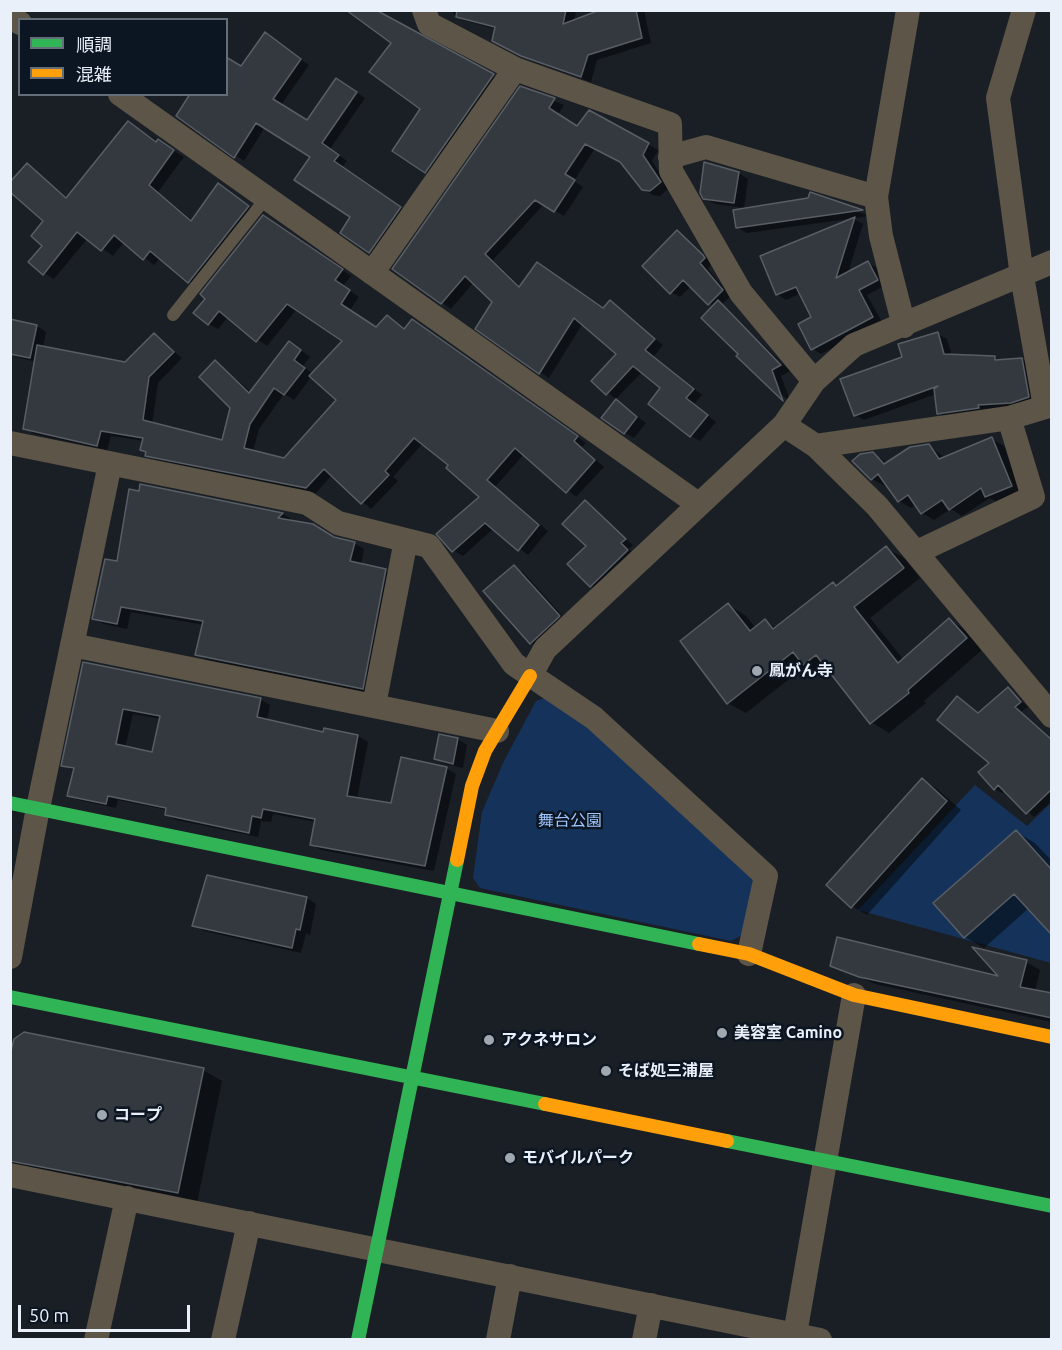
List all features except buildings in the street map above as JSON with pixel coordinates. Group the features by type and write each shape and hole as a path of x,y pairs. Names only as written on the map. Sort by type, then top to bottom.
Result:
{"street":[{"path":"424,10 429,24 515,69 670,124 671,171 741,293 814,381"},
{"path":"904,326 881,236 876,197 908,10"},
{"path":"816,446 1009,418 1048,406 1022,276 998,98 1024,10"},
{"path":"372,273 515,69"},
{"path":"123,96 698,504"},
{"path":"670,157 706,147 876,197"},
{"path":"358,1340 472,786 485,751 545,649 784,425 814,381 854,345 904,326 1052,262"},
{"path":"918,552 1033,497 1009,418"},
{"path":"784,425 816,446 877,506 918,552 1052,716"},
{"path":"10,443 307,503 338,523 429,546 514,664 594,718 766,876 749,954"},
{"path":"10,957 38,808 110,464"},
{"path":"374,705 406,540"},
{"path":"72,645 497,731"},
{"path":"10,803 749,954 854,995 1052,1037"},
{"path":"794,1337 854,995"},
{"path":"10,998 824,1160 1050,1200"},
{"path":"10,1174 651,1305 794,1337 820,1340"},
{"path":"96,1340 127,1198"},
{"path":"223,1340 249,1223"},
{"path":"498,1340 510,1276"},
{"path":"644,1340 651,1305"}],"lane":[{"path":"172,315 266,198"}],"green space":[{"name":"舞台公園","path":"547,697 590,723 754,877 742,935 731,941 480,888 473,878 482,812 504,761 536,701"},
{"path":"975,785 1027,826 1051,803 1051,963 858,910"}],"traffic: fast":[{"path":"10,803 699,944"},
{"path":"358,1340 457,860"},
{"path":"10,997 545,1104"},
{"path":"727,1141 1052,1206"}],"traffic: slow":[{"path":"457,860 472,786 485,751 530,676"},
{"path":"699,944 749,954 854,995 1052,1037"},
{"path":"545,1104 727,1141"}],"place":[{"name":"鳳がん寺","path":"757,671"},
{"name":"美容室 Camino","path":"722,1033"},
{"name":"アクネサロン","path":"489,1040"},
{"name":"そば処三浦屋","path":"606,1071"},
{"name":"コープ","path":"102,1115"},
{"name":"モバイルパーク","path":"510,1158"}]}
